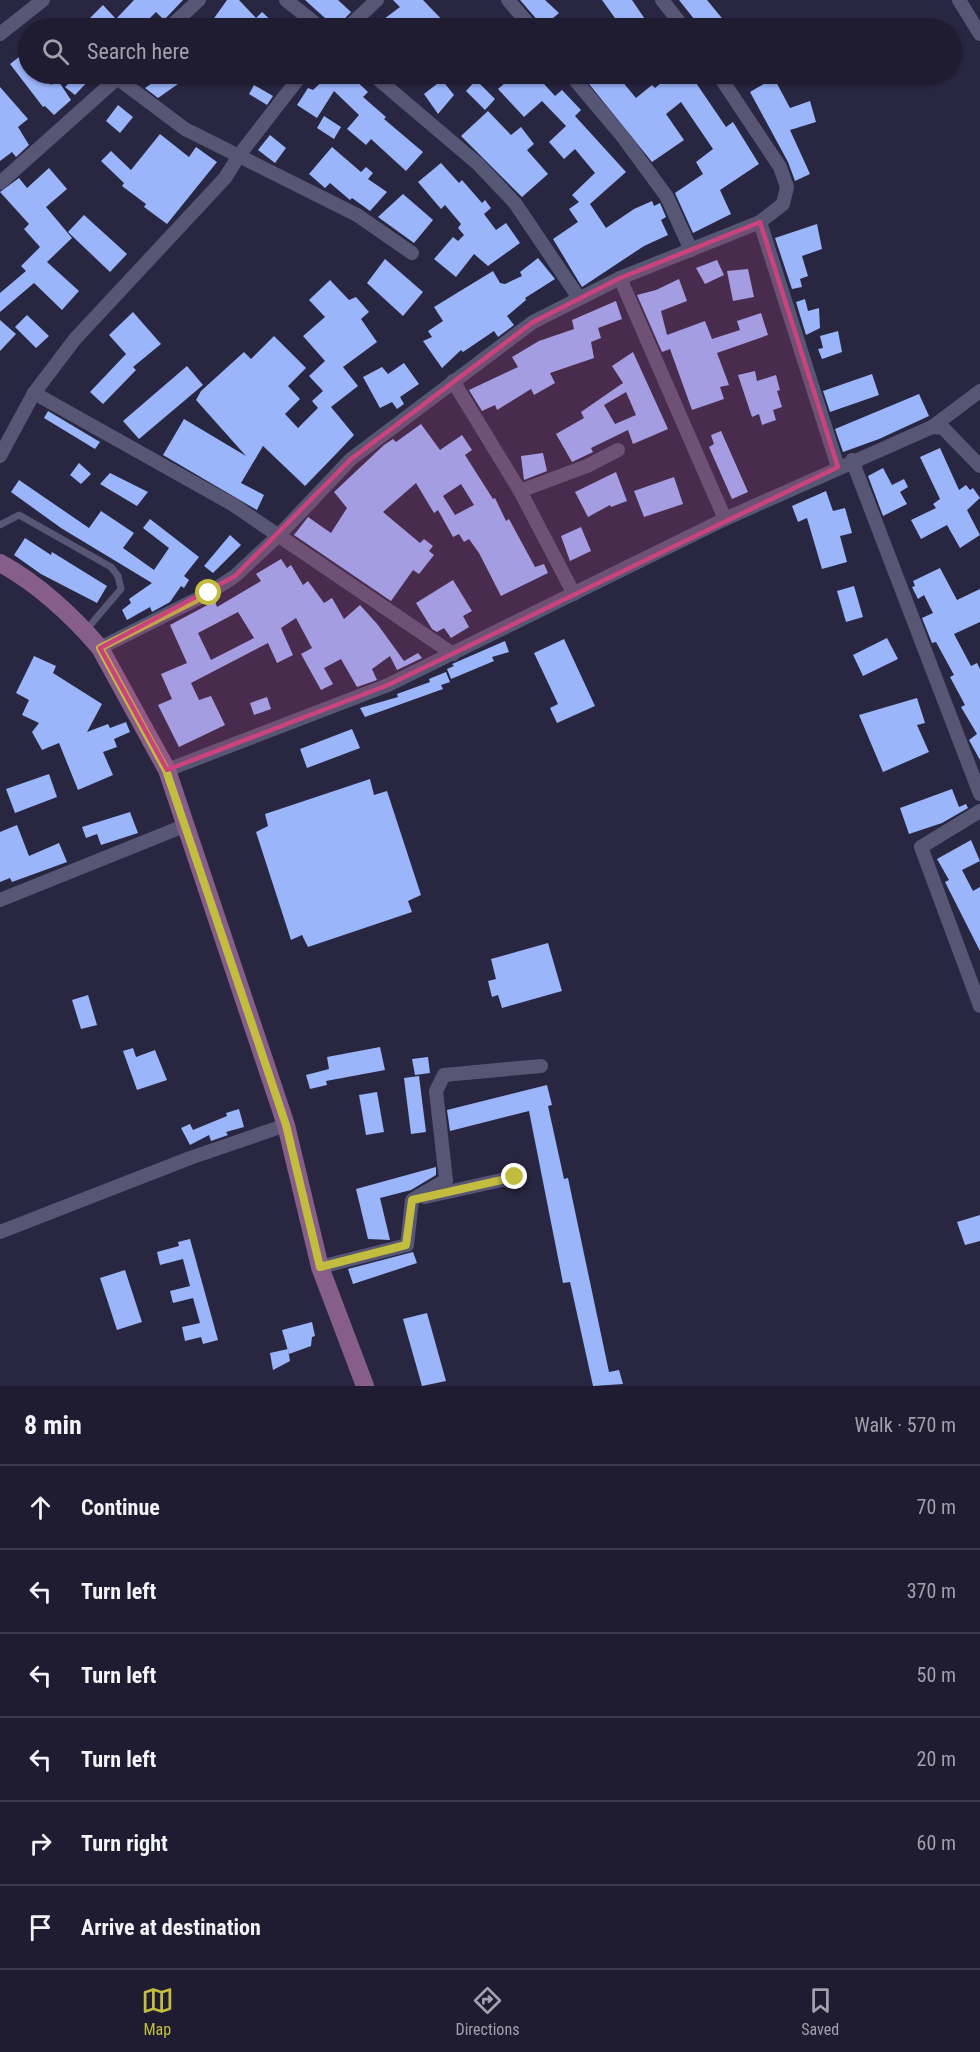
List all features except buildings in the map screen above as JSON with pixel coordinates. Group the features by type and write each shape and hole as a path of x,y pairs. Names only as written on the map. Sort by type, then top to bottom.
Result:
{"main road":[{"path":"0,563 37,589 85,631 100,648 166,770 286,1125 320,1267 365,1386"}],"street":[{"path":"20,18 43,0"},
{"path":"180,18 199,0"},
{"path":"286,0 308,18"},
{"path":"358,18 377,0"},
{"path":"508,0 523,18"},
{"path":"662,0 676,18"},
{"path":"959,0 980,34"},
{"path":"0,34 18,20"},
{"path":"0,183 111,84"},
{"path":"130,84 185,129 240,154 357,214 412,253"},
{"path":"0,456 34,393 75,339 225,178 240,154 294,84"},
{"path":"384,84 478,164 515,202 579,298"},
{"path":"578,84 623,137 667,197 691,250"},
{"path":"100,648 209,593 235,576 279,535 351,459 532,322 620,278 760,222 783,204 787,187 780,167 763,138 725,84"},
{"path":"760,222 838,467"},
{"path":"620,278 725,519"},
{"path":"453,381 520,491 574,594"},
{"path":"166,770 388,685 725,519 852,460 932,427 980,391"},
{"path":"34,393 232,504 453,654"},
{"path":"932,427 943,428 980,466"},
{"path":"520,491 587,466 618,450"},
{"path":"852,460 980,794"},
{"path":"980,811 921,847 980,1006"},
{"path":"0,900 184,826"},
{"path":"412,1200 446,1180 436,1091 444,1075 541,1066"},
{"path":"0,1232 190,1158 286,1125"},
{"path":"412,1200 515,1177"},
{"path":"320,1267 406,1245 412,1200"}],"lane":[{"path":"0,525 19,515 111,567 118,576 122,589 85,631"}],"highlighted area":[{"path":"760,222 838,467 388,685 167,770 100,648 235,576 351,459 533,322 620,278"}],"route":[{"path":"209,593 100,648 166,770 286,1125 320,1267 406,1245 412,1200 515,1177"}]}
